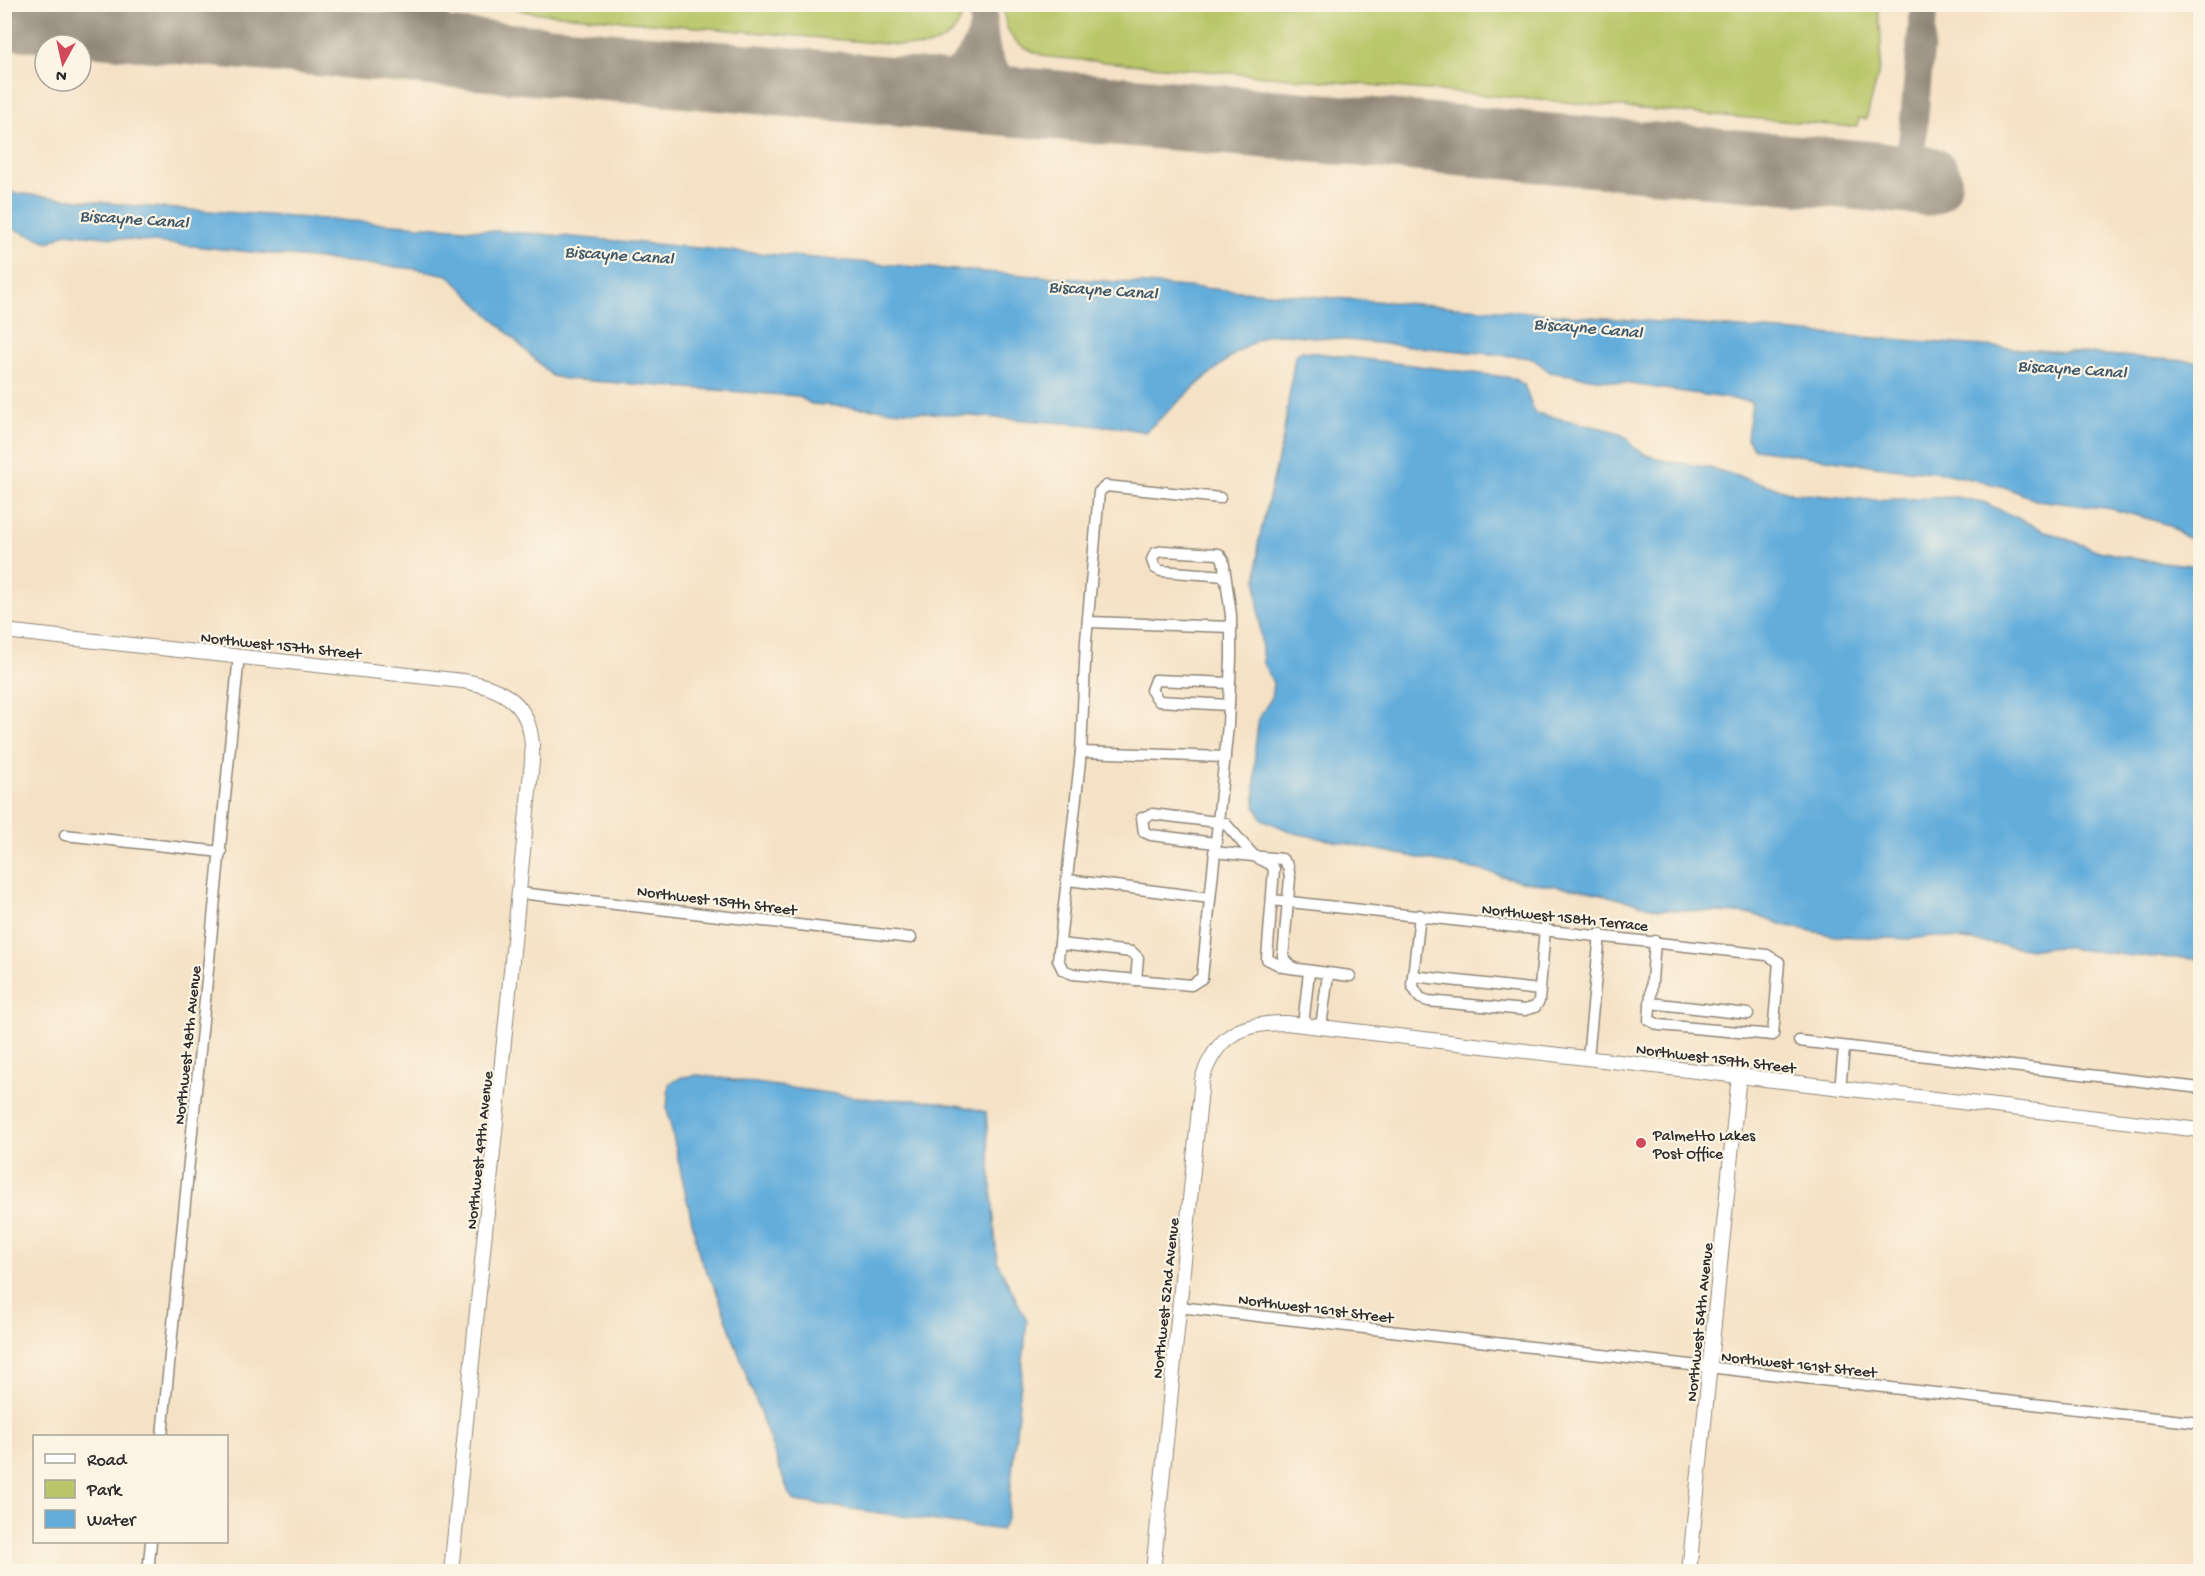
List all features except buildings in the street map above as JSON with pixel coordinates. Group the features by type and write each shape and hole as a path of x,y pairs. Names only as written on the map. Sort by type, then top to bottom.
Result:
{"street":[{"path":"1220,498 1106,486 1099,492 1081,752 1058,960 1063,970 1073,974 1191,985 1202,978 1229,705 1231,627 1225,576 1223,559 1219,554 1163,551 1155,553 1152,560 1155,568 1161,571 1225,576"},
{"path":"1089,622 1231,627"},
{"name":"Northwest 157th Street","path":"4,631 239,655 486,685 514,700 524,713 531,732"},
{"name":"Northwest 48th Avenue","path":"162,1435 239,655"},
{"path":"1229,705 1159,701 1150,690 1155,680 1230,683"},
{"name":"Northwest 49th Avenue","path":"451,1572 520,893 532,761 531,732"},
{"path":"1081,752 1225,757"},
{"path":"1293,968 1283,957 1288,901 1288,866 1282,859 1254,856 1151,835 1144,832 1142,818 1152,814 1218,820 1234,832 1254,856 1270,864 1274,869 1266,956 1274,965 1309,972 1350,976"},
{"path":"65,835 221,852"},
{"path":"1068,880 1210,898"},
{"name":"Northwest 159th Street","path":"520,893 911,938"},
{"name":"Northwest 158th Terrace","path":"1272,900 1600,934 1767,955 1776,958 1779,962 1773,1035 1659,1026 1649,1020 1650,1004"},
{"path":"1420,915 1413,976 1414,992 1420,998 1428,1000 1531,1010 1539,1000 1545,928"},
{"path":"1588,1058 1600,934"},
{"path":"1655,941 1650,1004 1748,1014"},
{"path":"1060,944 1132,951 1138,958 1136,980"},
{"path":"1303,1025 1309,972"},
{"path":"1321,1027 1329,974"},
{"path":"1413,976 1540,990"},
{"name":"Northwest 159th Street","path":"1229,1036 1243,1027 1262,1023 1303,1025 2200,1130"},
{"name":"Northwest 52nd Avenue","path":"1153,1572 1202,1079 1218,1046 1229,1036"},
{"name":"Northwest 159th Street","path":"1799,1041 2200,1088"},
{"path":"1840,1089 1844,1048"},
{"name":"Northwest 54th Avenue","path":"1689,1572 1739,1076"},
{"name":"Northwest 161st Street","path":"1179,1307 2200,1423"},
{"path":"148,1572 151,1543"}],"green space":[{"path":"964,4 960,22 951,34 945,39 921,47 527,12 508,5"},
{"path":"1003,5 1877,5 1881,50 1878,75 1866,119 1859,118 1858,126 1853,127 1048,57 1028,49 1015,40 1007,26"}],"water":[{"name":"Biscayne Canal","path":"4,192 136,206 539,234 916,267 2200,362 2200,546 2168,525 2112,509 2036,500 2005,487 1944,473 1754,449 1747,438 1752,402 1550,372 1532,358 1284,334 1267,335 1251,343 1220,366 1145,432 1119,427 811,404 798,396 565,379 552,376 448,275 416,269 66,233 49,242 5,226"},
{"path":"1302,351 1513,378 1524,385 1535,413 1614,431 1628,438 1633,447 1647,455 1666,461 1707,467 1793,493 1872,500 1955,497 1983,502 2045,531 2099,551 2142,560 2200,566 2200,959 2133,956 2060,947 2033,949 1933,936 1910,939 1835,936 1784,925 1752,914 1659,909 1585,890 1521,881 1479,870 1294,833 1262,819 1255,806 1255,748 1259,717 1271,699 1273,683 1263,663 1257,592 1258,544 1283,438 1295,355"},
{"path":"698,1075 879,1100 933,1102 986,1112 997,1261 1027,1321 1007,1519 1001,1530 795,1501 789,1494 716,1290 700,1258 667,1109 669,1084 682,1077"}],"taxiway":[{"path":"55,4 75,16 95,22"},
{"path":"153,27 192,20 213,4"},
{"path":"243,4 257,20 285,38"},
{"path":"361,45 392,30 405,19 416,4"},
{"path":"426,4 439,28 458,45 474,55"},
{"path":"984,4 984,37 990,63 1006,84 1032,103"},
{"path":"1909,179 1924,4"},
{"path":"919,93 941,83 960,70 974,52 983,29"}],"runway":[{"path":"4,14 1927,181"}],"place":[{"name":"Palmetto Lakes Post Office","path":"1641,1143"}]}
